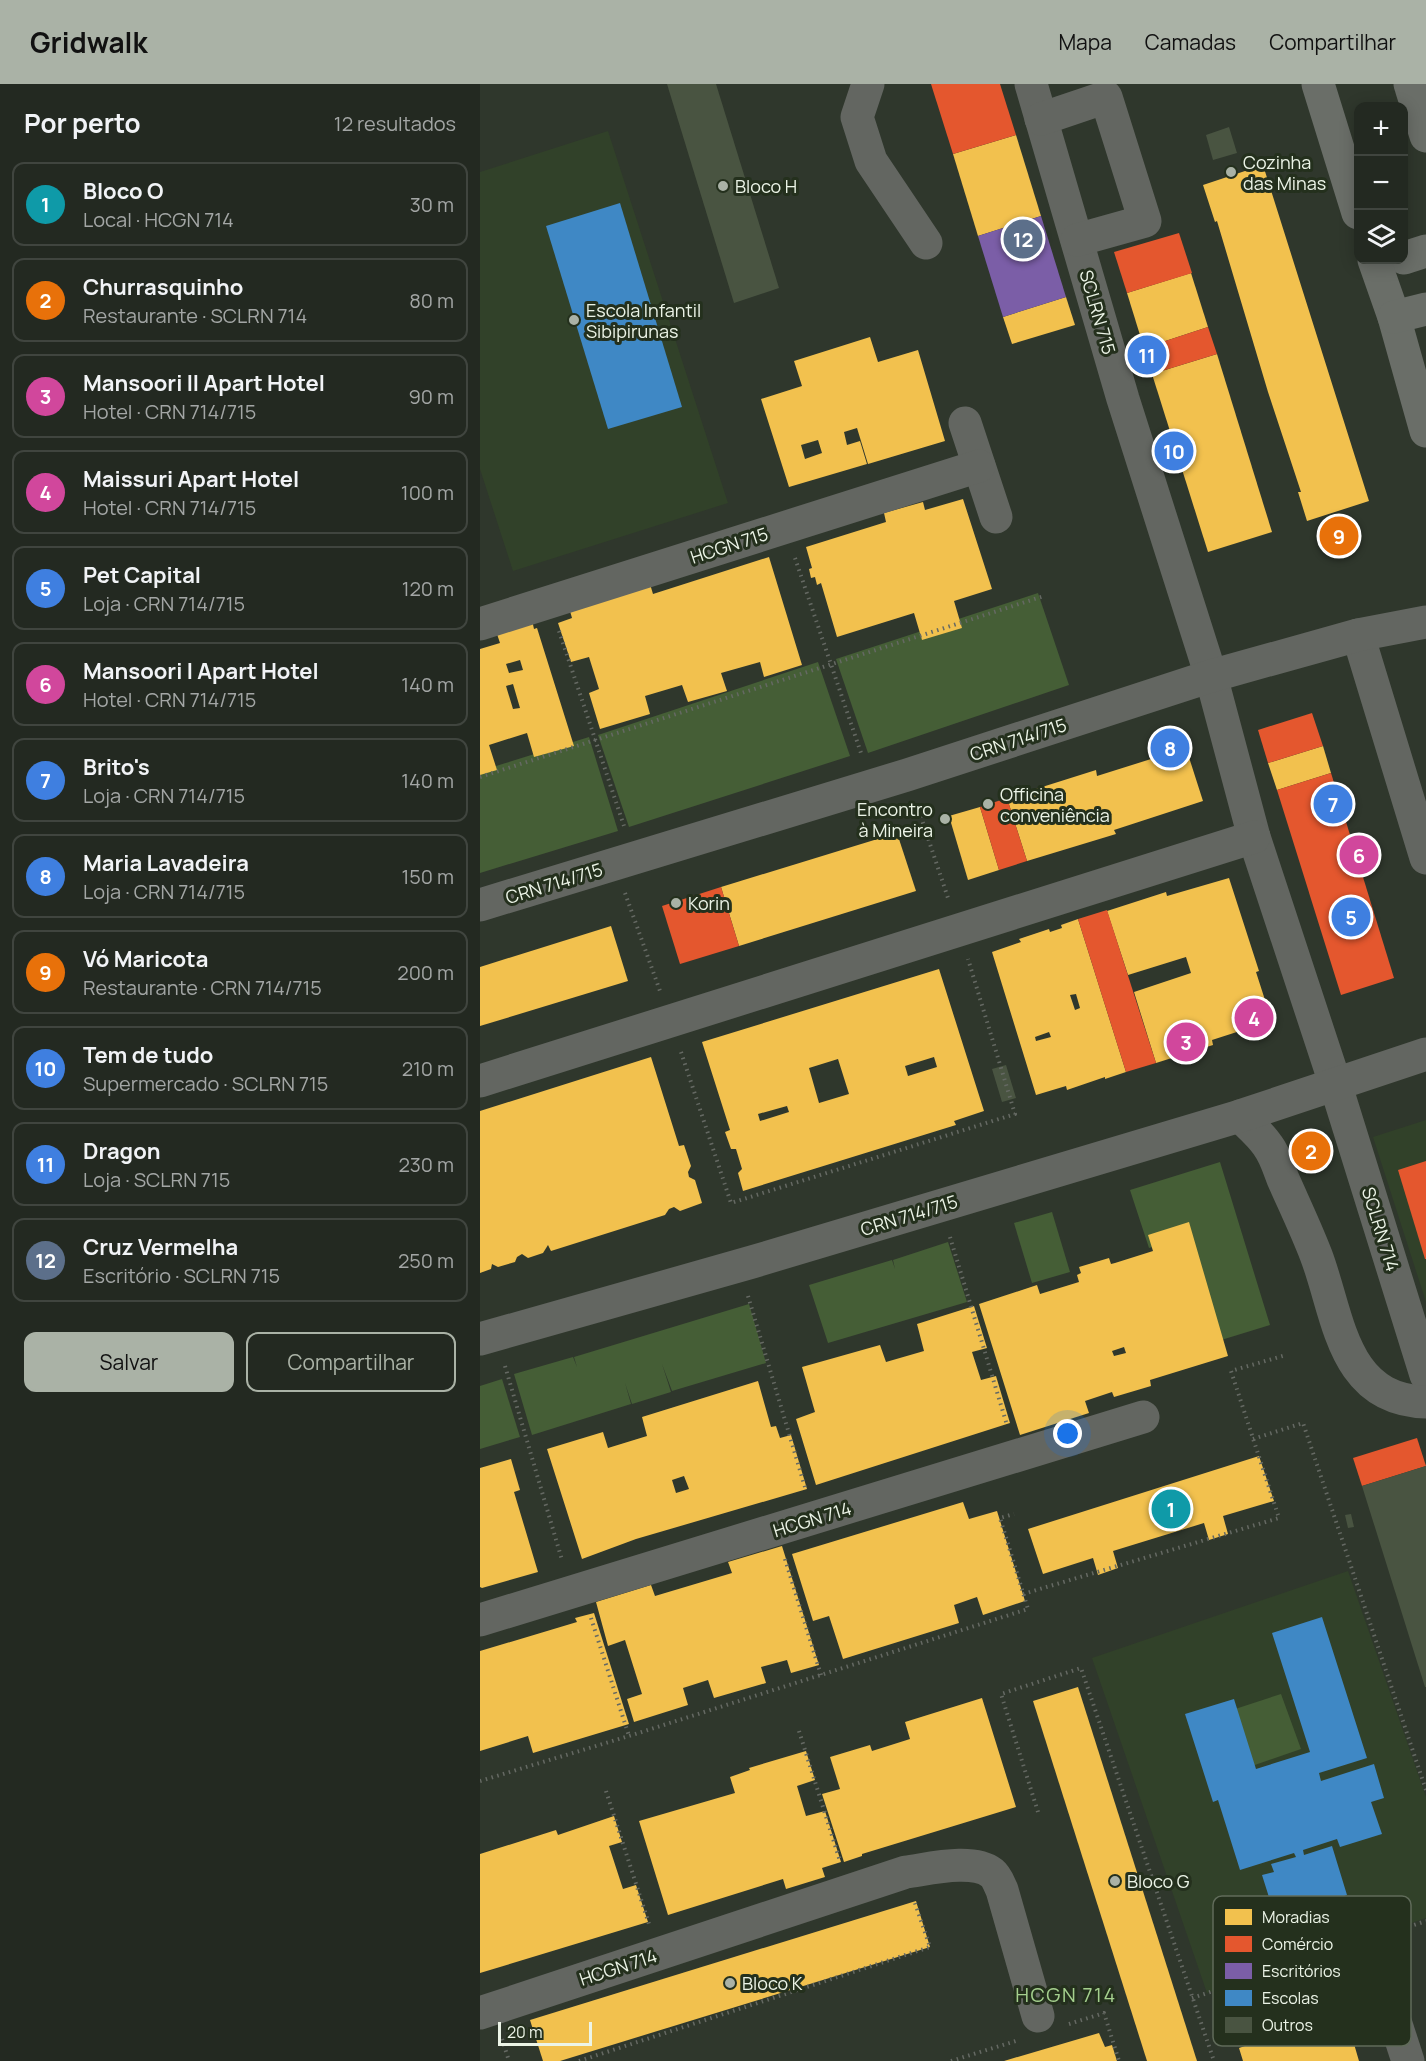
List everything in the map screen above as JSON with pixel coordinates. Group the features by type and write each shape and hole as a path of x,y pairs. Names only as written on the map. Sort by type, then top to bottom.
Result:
{"main road":[{"path":"1318,84 1358,210"},
{"path":"1410,84 1426,136"},
{"path":"1340,158 1354,185"},
{"path":"1408,257 1426,251"},
{"path":"1375,264 1394,317 1426,432"},
{"path":"1394,317 1426,309"}],"street":[{"path":"868,84 857,117 870,161 926,243"},
{"name":"SCLRN 715","path":"1031,84 1123,399 1211,676"},
{"path":"1041,119 1106,97 1145,221 1077,240"},
{"path":"965,423 996,518"},
{"name":"HCGN 715","path":"480,624 979,466"},
{"name":"CRN 714/715","path":"480,905 907,775 1211,676 1358,635 1426,622"},
{"path":"1358,635 1426,858"},
{"path":"1211,676 1254,837 1335,1083"},
{"path":"480,1081 1254,837"},
{"name":"CRN 714/715","path":"480,1339 752,1262 1240,1116 1426,1054"},
{"name":"SCLRN 714","path":"1335,1083 1426,1375"},
{"path":"1240,1116 1268,1146 1316,1253 1341,1340 1352,1360 1374,1386 1401,1399 1426,1402"},
{"name":"HCGN 714","path":"480,1620 1143,1416"},
{"name":"HCGN 714","path":"480,2013 906,1872 969,1865 994,1874 1002,1890 1038,2016"},
{"path":"1403,2046 1408,2061"}],"path":[{"path":"792,548 862,758"},
{"path":"480,777 1044,596"},
{"path":"555,621 626,831"},
{"path":"615,865 671,1021 731,1203 1015,1114 959,930 907,775"},
{"path":"947,1228 1007,1426"},
{"path":"746,1290 808,1498"},
{"path":"1023,1594 1279,1518 1231,1371 1286,1355"},
{"path":"504,1363 563,1564"},
{"path":"1253,1440 1303,1423 1426,1790"},
{"path":"480,1780 628,1736 1028,1609 1000,1518 1014,1514"},
{"path":"783,1552 821,1675"},
{"path":"589,1612 628,1736"},
{"path":"1038,1812 1001,1694 1081,1668 1214,2061"},
{"path":"799,1731 841,1862"},
{"path":"606,1791 652,1934"},
{"path":"579,2061 930,1947 915,1902"},
{"path":"1411,1926 1426,1921"},
{"path":"1192,1998 1213,1991"}],"shaded area":[{"name":"Escola Infantil Sibipirunas","path":"608,131 728,503 513,571 480,469 480,172"},
{"path":"1038,593 1069,685 868,753 836,659"},
{"path":"818,662 850,756 629,827 598,735"},
{"path":"589,737 618,831 480,873 480,771"},
{"path":"1426,1120 1426,1302 1373,1137"},
{"path":"1220,1162 1270,1325 1218,1341 1185,1238 1149,1248 1130,1190"},
{"path":"1052,1212 1070,1272 1032,1283 1014,1223"},
{"path":"948,1242 967,1302 828,1343 809,1285 892,1260 895,1269 893,1260"},
{"path":"749,1304 766,1363 672,1391 662,1364 671,1392 632,1404 625,1383 631,1404 532,1435 514,1374 573,1357 577,1367 574,1357"},
{"path":"502,1379 520,1437 480,1449 480,1386"},
{"path":"1348,1571 1426,1797 1426,1918 1411,1923 1411,1896 1213,1896 1213,1991 1207,1993 1092,1658"},
{"path":"1281,1694 1301,1749 1249,1767 1229,1711"}],"building: Moradias":[{"path":"1016,135 1041,216 978,236 953,154"},
{"path":"1263,165 1369,501 1307,521 1298,492 1301,492 1268,392 1217,221 1215,222 1203,185"},
{"path":"1191,273 1208,327 1144,348 1127,293"},
{"path":"1066,297 1075,325 1012,344 1003,317"},
{"path":"870,337 878,362 918,350 945,441 868,464 857,428 844,432 847,445 860,441 867,464 789,487 761,399 802,386 794,361","holes":["818,440 822,453 805,459 801,445"]},
{"path":"1217,354 1272,532 1208,552 1152,374"},
{"path":"963,499 992,589 954,601 962,628 922,640 914,613 837,637 821,583 817,585 815,577 811,578 809,569 812,568 806,547 886,522 884,513 923,502 925,510"},
{"path":"769,557 802,665 764,677 760,662 721,673 727,691 688,702 682,685 645,696 650,714 600,729 589,693 599,689 589,657 571,662 558,623 572,618 570,611 650,584 653,594"},
{"path":"532,620 534,629 537,628 574,746 534,757 527,733 489,745 497,770 480,775 480,649 500,643 496,631","holes":["520,660 523,670 509,673 506,664","513,684 520,708 513,709 506,686"]},
{"path":"1323,746 1331,773 1277,790 1268,763"},
{"path":"1186,748 1203,801 1114,830 1116,834 1027,861 1007,798 1096,770 1097,776"},
{"path":"980,807 999,870 968,880 949,816"},
{"path":"897,833 916,891 739,946 721,887"},
{"path":"1229,878 1259,971 1256,972 1265,1000 1267,999 1270,1007 1267,1008 1271,1021 1212,1040 1213,1045 1156,1063 1134,992 1191,973 1186,957 1128,975 1107,911 1166,892 1167,896"},
{"path":"1078,919 1126,1072 1067,1090 1066,1086 1036,1095 992,952 1021,942 1019,939 1049,929 1050,932 1062,928 1061,925","holes":["1076,994 1080,1008 1075,1010 1070,995","1049,1032 1051,1037 1036,1041 1035,1037"]},
{"path":"611,926 628,981 480,1026 480,967"},
{"path":"939,969 984,1111 954,1121 956,1125 743,1191 738,1173 742,1169 736,1149 731,1149 725,1132 730,1130 702,1042","holes":["934,1057 937,1067 908,1076 905,1066","838,1059 849,1094 819,1103 809,1068","787,1106 789,1112 760,1121 758,1114"]},
{"path":"651,1057 679,1146 684,1145 691,1166 688,1172 689,1177 695,1180 702,1203 680,1211 674,1207 669,1209 665,1215 551,1251 548,1245 543,1253 528,1258 522,1254 515,1262 498,1267 492,1264 491,1269 480,1273 480,1111"},
{"path":"1189,1222 1228,1356 1150,1380 1151,1386 1114,1397 1112,1392 1085,1401 1089,1413 1020,1435 979,1304 1037,1285 1040,1294 1079,1282 1077,1275 1081,1273 1079,1267 1109,1258 1111,1264 1153,1251 1148,1235","holes":["1124,1347 1126,1353 1114,1356 1112,1351"]},
{"path":"974,1306 987,1348 972,1352 981,1380 996,1376 1010,1423 816,1485 796,1419 815,1412 802,1367 880,1345 886,1362 924,1351 917,1324"},
{"path":"758,1381 771,1427 776,1426 780,1438 791,1435 807,1489 636,1539 582,1559 547,1449 603,1432 608,1448 647,1436 642,1417","holes":["684,1476 689,1489 676,1493 672,1480"]},
{"path":"1259,1456 1274,1501 1223,1516 1228,1534 1209,1540 1204,1523 1113,1551 1118,1568 1098,1575 1093,1558 1043,1574 1028,1529"},
{"path":"511,1459 520,1490 514,1492 538,1572 482,1588 480,1587 480,1468"},
{"path":"963,1502 969,1519 997,1511 1025,1601 983,1615 977,1597 954,1605 959,1623 843,1659 829,1616 813,1621 792,1554"},
{"path":"782,1546 819,1665 791,1673 787,1660 761,1667 766,1683 714,1698 708,1680 683,1688 688,1705 634,1722 627,1699 642,1694 625,1640 608,1646 596,1602 651,1585 655,1596 732,1573 728,1562"},
{"path":"594,1613 629,1724 533,1753 528,1736 480,1751 480,1651 577,1622 575,1618"},
{"name":"Bloco G","path":"1078,1687 1197,2061 1147,2061 1033,1701"},
{"path":"982,1698 1016,1807 862,1854 862,1856 844,1862 822,1794 840,1789 830,1757 870,1745 872,1751 910,1739 905,1722"},
{"path":"806,1751 815,1780 797,1786 806,1816 825,1811 841,1862 822,1868 825,1877 786,1889 783,1879 668,1915 639,1821 735,1793 730,1777 750,1770 749,1768"},
{"path":"614,1816 622,1842 609,1846 623,1889 636,1885 648,1922 480,1973 480,1854 556,1830 558,1835"},
{"name":"Bloco K","path":"916,1901 930,1947 560,2061 543,2061 530,2020"},
{"path":"1099,2033 1105,2047 1112,2045 1117,2061 1004,2061"},
{"path":"1245,2046 1355,2046 1359,2061 1243,2061 1239,2048"}],"building: Comércio":[{"path":"931,84 1000,84 1016,135 953,154"},
{"path":"1179,233 1192,273 1127,293 1114,252"},
{"path":"1208,327 1217,354 1152,374 1144,348"},
{"path":"1312,713 1323,746 1268,763 1258,730"},
{"path":"1331,773 1394,978 1341,995 1277,790"},
{"path":"1007,798 1027,861 999,870 980,807"},
{"path":"721,887 739,946 680,964 662,906"},
{"path":"1107,910 1156,1063 1126,1072 1078,919"},
{"path":"1426,1161 1426,1259 1425,1259 1398,1170"},
{"path":"1417,1438 1426,1466 1362,1486 1353,1458"}],"building: Escritórios":[{"path":"1041,216 1066,297 1003,317 978,236"}],"building: Escolas":[{"path":"620,203 682,407 608,429 546,226"},
{"path":"1322,1617 1367,1758 1319,1773 1321,1781 1374,1764 1384,1798 1371,1802 1382,1834 1340,1847 1337,1839 1303,1850 1304,1855 1332,1846 1347,1895 1344,1896 1269,1896 1262,1875 1274,1872 1271,1864 1296,1857 1294,1853 1240,1870 1218,1800 1213,1802 1185,1714 1234,1699 1256,1769 1310,1752 1272,1633"}],"building: Outros":[{"name":"Bloco H","path":"667,84 716,84 779,288 734,303"},
{"path":"1229,127 1237,153 1213,160 1206,135"},
{"path":"1006,1065 1016,1098 1002,1102 992,1069"},
{"path":"1426,1466 1426,1687 1425,1687 1362,1486"},
{"path":"1351,1514 1354,1527 1348,1528 1345,1515"}],"place":[{"name":"Cozinha das Minas","path":"1231,172"},
{"name":"Bloco H","path":"723,186"},
{"name":"Cruz Vermelha","path":"1023,239"},
{"name":"Escola Infantil Sibipirunas","path":"574,320"},
{"name":"Dragon","path":"1147,355"},
{"name":"Tem de tudo","path":"1174,451"},
{"name":"Vó Maricota","path":"1339,536"},
{"name":"Maria Lavadeira","path":"1170,748"},
{"name":"Officina conveniência","path":"988,804"},
{"name":"Brito's","path":"1333,804"},
{"name":"Encontro à Mineira","path":"945,819"},
{"name":"Mansoori I Apart Hotel","path":"1359,855"},
{"name":"Korin","path":"676,903"},
{"name":"Pet Capital","path":"1351,917"},
{"name":"Maissuri Apart Hotel","path":"1254,1018"},
{"name":"Mansoori II Apart Hotel","path":"1186,1042"},
{"name":"Churrasquinho","path":"1311,1151"},
{"name":"Bloco O","path":"1171,1509"},
{"name":"Bloco G","path":"1115,1881"},
{"name":"Bloco K","path":"730,1983"}],"district":[{"name":"HCGN 714","path":"1066,1994"}]}
